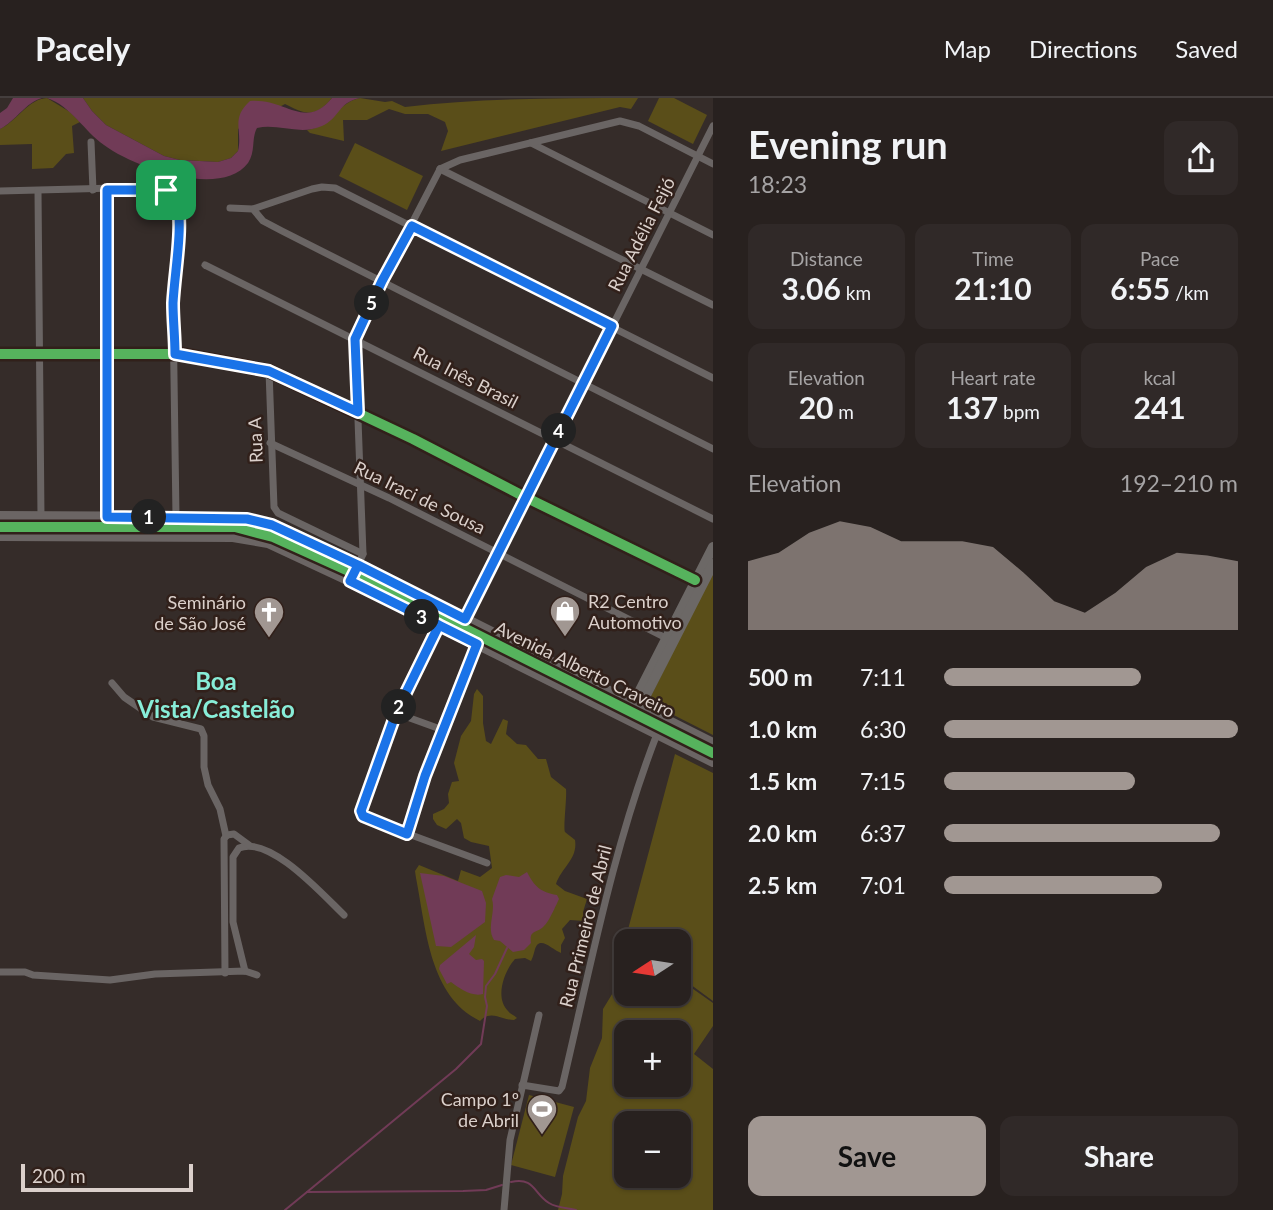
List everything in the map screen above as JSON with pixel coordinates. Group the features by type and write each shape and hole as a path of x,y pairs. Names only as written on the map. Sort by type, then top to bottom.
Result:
{"main road":[{"name":"Avenida Alberto Craveiro","path":"0,516 223,517 259,521 358,565 713,743"},
{"name":"Avenida Alberto Craveiro","path":"0,536 233,537 268,544 350,581 713,762"},
{"path":"350,581 358,565"}],"street":[{"path":"358,565 363,554 355,339 440,169 460,160 625,121 713,164"},
{"name":"Rua Adélia Feijó","path":"465,619 713,126"},
{"path":"91,142 93,190"},
{"path":"530,143 713,235"},
{"path":"440,169 713,305"},
{"path":"230,208 253,209 312,189 329,187 713,378"},
{"path":"107,190 107,517"},
{"path":"0,191 176,192 177,263 173,306 176,517"},
{"path":"38,191 41,517"},
{"path":"253,209 268,223 713,449"},
{"name":"Rua Inês Brasil","path":"205,265 713,519"},
{"path":"0,354 175,354 269,371 358,412 695,580"},
{"name":"Rua A","path":"269,371 274,507 278,513 363,554"},
{"name":"Rua Iraci de Sousa","path":"271,443 361,485 666,638"},
{"path":"637,703 666,638 713,547"},
{"path":"637,703 713,564"},
{"path":"439,625 396,713 362,807 363,816 487,863"},
{"path":"407,834 443,730 477,644"},
{"path":"112,683 124,697 153,717 201,729 204,736 204,768 208,785 220,809 226,836 223,852 225,973"},
{"path":"396,713 443,730"},
{"name":"Rua Primeiro de Abril","path":"523,1085 553,1091 559,1091 562,1087 586,981 636,788 657,734"},
{"path":"226,836 236,834 249,845 289,863 344,915"},
{"path":"246,971 233,922 233,860 236,850 249,845"},
{"path":"0,972 110,980 155,974 246,971 257,975"},
{"path":"504,1210 510,1140 539,1015"}],"shaded area":[{"path":"13,98 42,98 31,103 0,129 0,113"},
{"path":"47,98 70,112 80,122 72,126 74,153 66,154 53,168 32,169 32,144 0,145 0,129 34,102"},
{"path":"47,98 83,98 106,125 164,156 180,160 218,162 231,158 238,151 240,113 250,101 263,101 304,113 313,112 332,98 360,98 347,103 328,123 314,129 257,128 248,163 235,173 218,178 198,179 155,170 117,154 63,107"},
{"path":"83,98 332,98 320,109 310,113 285,104 238,129 238,151 231,158 218,162 180,160 164,156 106,125"},
{"path":"360,98 392,101 405,107 491,100 638,98 631,109 620,107 441,151 448,131 445,122 428,114 405,114 389,109 367,120 343,120 344,141 307,130 325,123 345,105"},
{"path":"659,98 674,98 707,115 693,144 648,121"},
{"path":"355,143 423,176 407,210 339,176"},
{"path":"713,571 713,735 648,702"},
{"path":"477,689 483,696 486,741 491,744 503,719 508,721 506,734 517,744 526,745 538,759 546,759 551,777 566,789 565,832 575,840 575,847 572,858 556,884 565,891 587,899 583,912 585,921 570,920 562,929 565,938 561,953 540,943 531,961 525,958 515,959 511,964 501,991 504,1005 517,1018 514,1020 492,1015 480,1021 463,1010 450,995 440,978 427,939 415,871 419,865 458,881 461,870 480,877 492,868 489,846 464,838 461,823 457,819 446,829 437,825 433,819 433,814 444,809 449,803 448,794 452,782 459,781 454,763 461,736 471,721"},
{"path":"675,754 713,773 713,1001 691,985 691,929 628,929"},
{"path":"527,872 539,888 557,895 559,899 546,924 532,934 531,943 524,950 513,952 500,941 494,940 492,935 492,899 500,877 519,877"},
{"path":"420,873 444,876 482,891 486,903 485,922 451,947 436,946"},
{"path":"476,935 474,947 469,954 476,960 484,961 483,994 479,995 466,992 451,982 447,984 439,969 440,965"},
{"path":"691,987 713,1003 713,1026 694,1054 713,1069 713,1210 558,1210 563,1176 578,1117 586,1101 590,1068 602,1038 603,1009 614,991 614,1006 691,1006"},
{"name":"Campo 1º de Abril","path":"529,1095 574,1107 555,1177 511,1165"}],"waterway":[{"path":"307,1192 456,1069 481,1044 487,1006 486,986 507,948"},
{"path":"511,1182 525,1182 549,1203 576,1210"},
{"path":"285,1210 307,1192 463,1191 486,1190 502,1185"}],"cycle path":[{"path":"0,354 181,354 269,371 413,439 695,580"},
{"path":"0,527 235,527 273,537 364,578 713,753"}],"place":[{"name":"R2 Centro Automotivo","path":"565,638"},
{"name":"Seminário de São José","path":"269,639"},
{"name":"Campo 1º de Abril","path":"542,1136"}],"district":[{"name":"Boa Vista/Castelão","path":"216,694"}],"route":[{"path":"166,190 107,190 107,517 223,517 269,524 358,565 350,581 439,625 419,669 396,713 361,811 363,816 407,834 425,776 477,644 350,581 354,573 358,565 465,619 612,326 412,226 355,339 358,412 269,371 200,356 175,354 173,306 177,263 177,203 176,192 166,190"}]}
